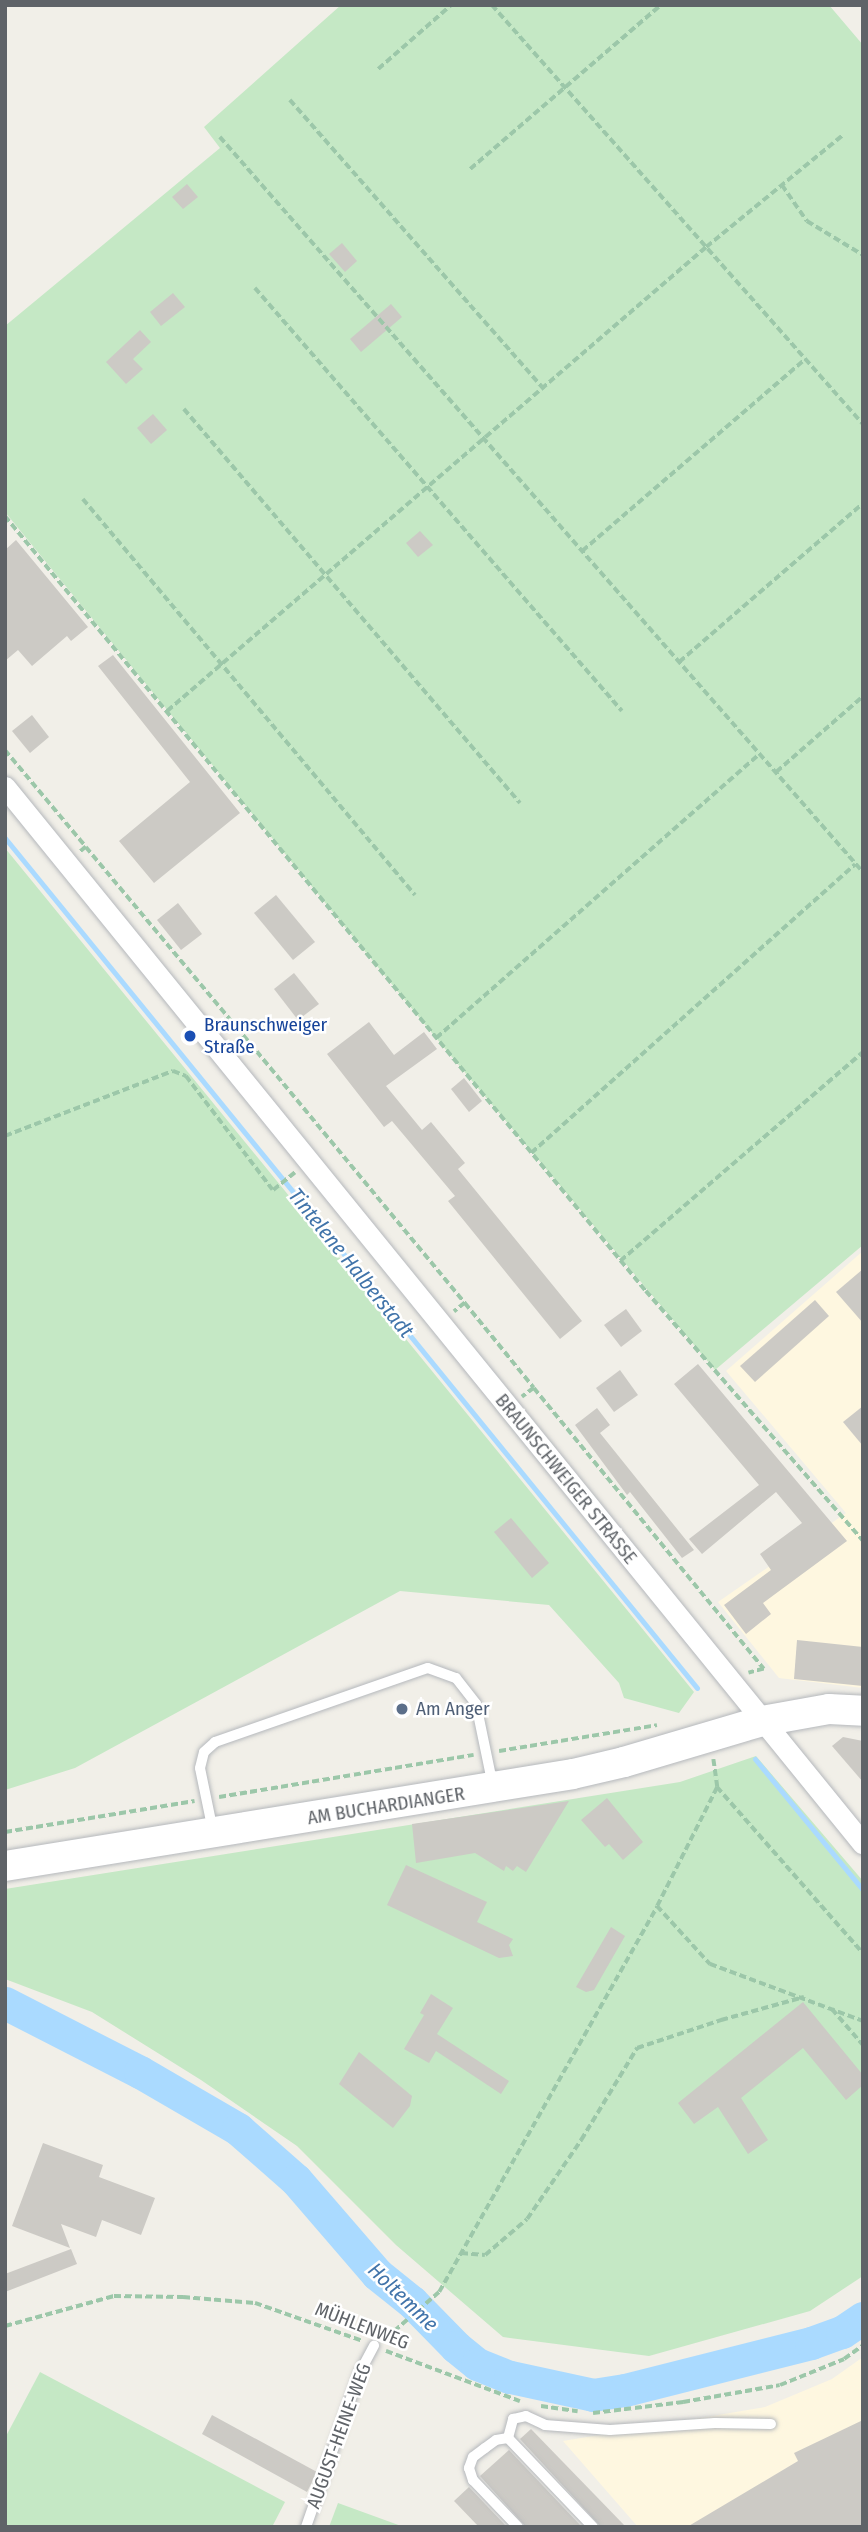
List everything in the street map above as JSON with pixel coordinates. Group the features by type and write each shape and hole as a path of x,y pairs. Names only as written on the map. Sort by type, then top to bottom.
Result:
{"main road":[{"name":"AM BUCHARDIANGER","path":"5,1867 494,1788 624,1762 762,1721 829,1709 863,1711"}],"street":[{"name":"BRAUNSCHWEIGER STRASSE","path":"5,787 727,1679 863,1843"}],"lane":[{"path":"213,1834 200,1768 204,1752 215,1742 428,1668 456,1678 476,1704 494,1788"},
{"name":"AUGUST-HEINE-WEG","path":"306,2527 360,2372 374,2346"},
{"path":"508,2438 513,2419 526,2416 545,2424 610,2430 715,2423 771,2424"},
{"path":"508,2438 496,2440 485,2448 473,2458 470,2468 473,2480 518,2527"},
{"path":"508,2438 593,2527"}],"path":[{"path":"378,69 451,5"},
{"path":"492,5 863,424"},
{"path":"470,169 661,5"},
{"path":"290,100 544,389"},
{"path":"167,712 706,247 842,135"},
{"path":"220,137 863,872"},
{"path":"782,185 807,220 863,255"},
{"path":"255,288 622,710"},
{"path":"582,551 805,359"},
{"path":"184,410 520,803"},
{"path":"83,499 415,895"},
{"path":"679,662 863,503"},
{"path":"5,516 620,1261 863,1541"},
{"path":"776,772 863,696"},
{"path":"5,750 466,1303 764,1669 727,1679"},
{"path":"436,1038 759,754"},
{"path":"66,864 86,847"},
{"path":"531,1153 855,864"},
{"path":"208,1039 230,1019"},
{"path":"620,1261 863,1052"},
{"path":"5,1136 173,1071 186,1076 273,1190 299,1169"},
{"path":"439,1322 466,1303"},
{"path":"508,1408 534,1388"},
{"path":"5,1832 659,1725"},
{"path":"709,1736 717,1787 863,1953"},
{"path":"387,2338 439,2292 657,1906 717,1787"},
{"path":"657,1906 710,1964 863,2021"},
{"path":"461,2252 485,2255 527,2219 582,2140 637,2048 721,2020 804,1997"},
{"path":"831,2007 863,2045"},
{"name":"MÜHLENWEG","path":"5,2326 114,2296 183,2297 255,2303 317,2322 527,2404"},
{"path":"592,2413 684,2402 780,2385 844,2359 863,2344"},
{"path":"540,2406 579,2411"}],"shaded area":[{"path":"863,1251 863,1688 779,1678 718,1602 846,1513 726,1371"},
{"path":"863,2357 863,2527 638,2527 563,2441 765,2407 832,2379"}],"green space":[{"path":"341,5 829,5 863,45 863,1245 715,1370 436,1038 5,512 5,326 220,148 204,127"},
{"path":"5,848 694,1692 679,1713 624,1698 619,1683 549,1605 400,1591 75,1768 5,1790"},
{"path":"756,1756 863,1881 863,2276 810,2311 649,2356 503,2337 396,2245 297,2146 201,2080 92,2012 5,1979 5,1889 680,1782"},
{"path":"40,2372 285,2502 272,2527 5,2527 5,2438"},
{"path":"338,2503 404,2527 329,2527"}],"building":[{"path":"187,184 198,197 183,209 172,197"},
{"path":"342,243 357,261 345,272 329,254"},
{"path":"173,293 185,307 161,326 150,312"},
{"path":"391,304 402,317 361,352 350,339"},
{"path":"140,330 151,342 133,359 143,369 126,384 106,362"},
{"path":"153,414 167,430 151,444 137,428"},
{"path":"420,531 433,545 418,557 406,543"},
{"path":"16,540 88,627 71,641 67,636 32,666 18,650 5,661 5,550"},
{"path":"113,655 240,813 154,883 119,841 190,782 98,666"},
{"path":"32,715 49,737 30,753 12,731"},
{"path":"276,895 315,942 293,960 254,913"},
{"path":"178,903 202,934 181,950 157,920"},
{"path":"294,973 319,1004 298,1020 274,989"},
{"path":"369,1022 394,1055 424,1032 437,1049 386,1086 422,1130 431,1122 465,1163 458,1169 582,1321 560,1339 448,1201 455,1196 392,1121 384,1127 327,1054"},
{"path":"464,1078 482,1101 469,1112 451,1089"},
{"path":"863,1269 863,1323 836,1292"},
{"path":"815,1300 829,1316 755,1382 740,1366"},
{"path":"626,1309 642,1331 621,1347 604,1325"},
{"path":"698,1364 847,1541 763,1603 771,1614 746,1634 724,1605 771,1570 760,1554 802,1523 776,1492 702,1554 689,1539 759,1485 674,1384"},
{"path":"620,1370 638,1395 614,1412 596,1388"},
{"path":"863,1406 863,1446 843,1422"},
{"path":"597,1408 610,1425 600,1433 694,1550 682,1558 630,1492 627,1495 575,1425"},
{"path":"511,1518 549,1563 532,1578 494,1532"},
{"path":"797,1640 863,1647 863,1686 794,1679"},
{"path":"843,1737 863,1741 863,1782 832,1746"},
{"path":"607,1798 643,1842 623,1860 609,1844 605,1847 581,1820"},
{"path":"569,1801 526,1872 517,1866 513,1871 506,1866 504,1871 475,1853 416,1863 412,1824"},
{"path":"406,1865 487,1902 477,1922 513,1939 509,1945 513,1956 499,1958 387,1905"},
{"path":"611,1927 625,1936 594,1990 586,1992 576,1987"},
{"path":"431,1994 453,2008 437,2034 509,2081 501,2094 436,2051 429,2063 404,2049 424,2015 420,2013"},
{"path":"803,2002 863,2075 863,2085 846,2100 803,2048 741,2098 768,2140 748,2154 718,2107 694,2124 678,2103"},
{"path":"359,2052 412,2096 410,2106 393,2128 339,2084"},
{"path":"43,2143 103,2165 99,2177 155,2198 141,2235 102,2220 96,2237 61,2224 70,2248 12,2226"},
{"path":"71,2249 77,2264 5,2292 5,2274"},
{"path":"212,2415 317,2472 307,2492 202,2434"},
{"path":"863,2420 863,2527 687,2527 798,2461 794,2453"},
{"path":"531,2429 626,2527 601,2527 520,2439"},
{"path":"509,2450 582,2527 526,2527 480,2476"},
{"path":"469,2487 507,2527 479,2527 454,2501"}],"waterway":[{"name":"Tintelene Halberstadt","path":"5,838 697,1688"},
{"name":"Tintelene Halberstadt","path":"755,1759 863,1890"},
{"name":"Holtemme","path":"5,2003 140,2072 238,2129 296,2180 377,2274 412,2302 456,2347 477,2364 510,2377 593,2395 625,2390 811,2343 842,2332 863,2318"}],"place":[{"name":"Braunschweiger Straße","path":"190,1036"},
{"name":"Am Anger","path":"402,1709"}]}
